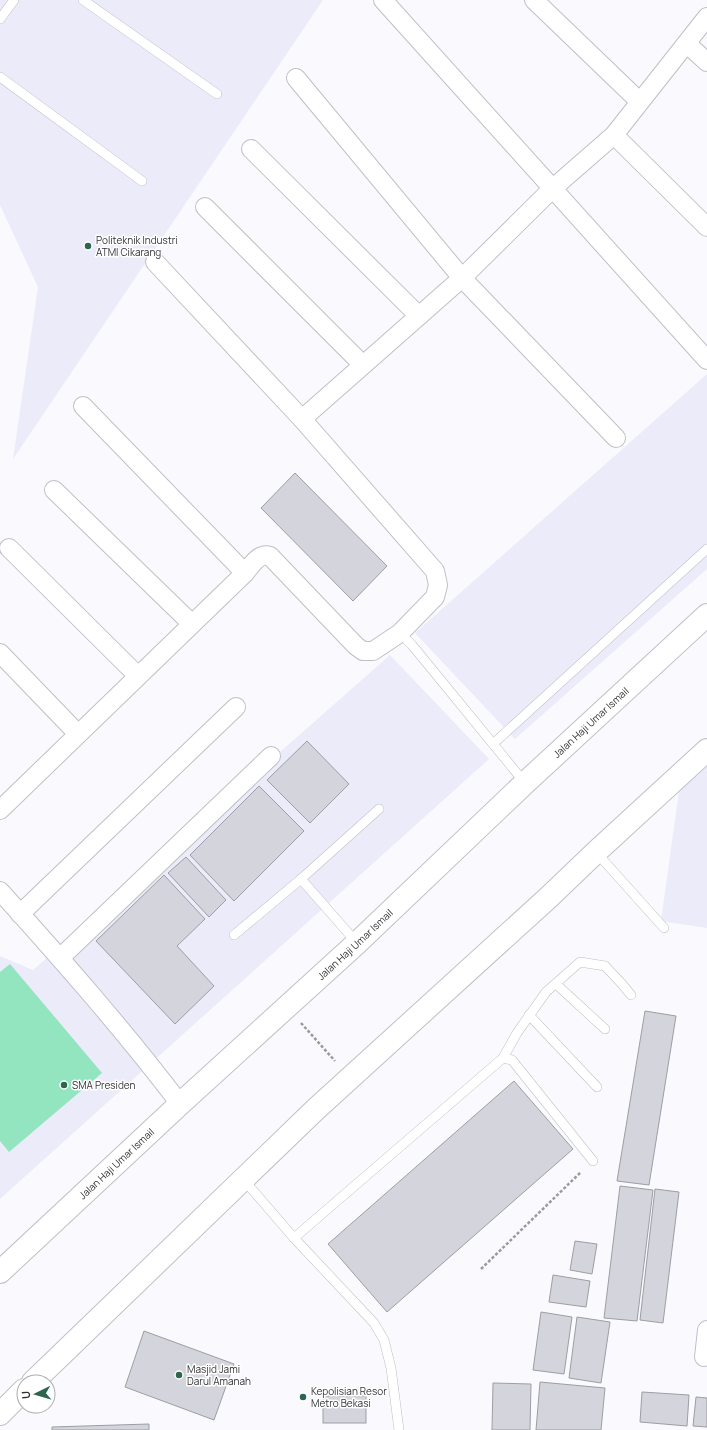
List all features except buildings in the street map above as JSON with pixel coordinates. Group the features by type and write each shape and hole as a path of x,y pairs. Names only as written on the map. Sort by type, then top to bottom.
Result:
{"main road":[{"name":"Jalan Haji Umar Ismail","path":"0,1272 180,1104 357,943 525,782 707,615"},
{"path":"41,1374 350,1078 549,897 707,750"},
{"path":"0,1414 16,1398"}],"street":[{"path":"383,0 707,360"},
{"path":"534,0 639,101"},
{"path":"302,419 462,278 552,189 614,135 639,101 687,44 707,17"},
{"path":"687,44 707,62"},
{"path":"296,78 462,278 616,438"},
{"path":"614,135 707,227"},
{"path":"251,149 419,316"},
{"path":"205,207 363,365"},
{"path":"0,810 245,573 260,556 266,554 270,556 356,646 363,651 373,651 400,633 434,597 438,585 435,570 302,419 154,262"},
{"path":"83,406 245,573"},
{"path":"54,490 192,624"},
{"path":"9,548 138,676"},
{"path":"0,653 78,734"},
{"path":"20,914 236,707"},
{"path":"60,958 272,756"},
{"path":"0,891 60,958 150,1065 180,1104"},
{"path":"704,1357 707,1330"}],"lane":[{"path":"0,19 14,0"},
{"path":"83,0 217,94"},
{"path":"0,77 142,181"},
{"path":"494,743 707,549"},
{"path":"400,633 494,743 525,782"},
{"path":"234,935 301,879 379,810"},
{"path":"596,852 664,928"},
{"path":"301,879 357,943"},
{"path":"294,1238 503,1058 517,1033 546,992 580,962 605,966 631,996"},
{"path":"556,984 605,1030"},
{"path":"529,1015 597,1087"},
{"path":"503,1058 512,1060 593,1160"},
{"path":"243,1179 294,1238 374,1323 384,1340 391,1368 399,1430"}],"path":[{"path":"286,1007 350,1078"},
{"path":"481,1269 593,1160"}],"shaded area":[{"name":"Politeknik Industri ATMI Cikarang","path":"0,0 323,0 13,459 38,287 0,205"},
{"path":"707,374 707,569 515,739 415,633"},
{"path":"390,655 489,759 0,1199 0,956 33,970"},
{"path":"707,758 707,928 661,921 680,784"}],"green space":[{"path":"10,964 102,1073 9,1152 0,1141 0,972"}],"place":[{"name":"Politeknik Industri ATMI Cikarang","path":"88,246"},
{"name":"SMA Presiden","path":"64,1085"},
{"name":"Masjid Jami Darul Amanah","path":"179,1375"},
{"name":"Kepolisian Resor Metro Bekasi","path":"303,1397"}]}
